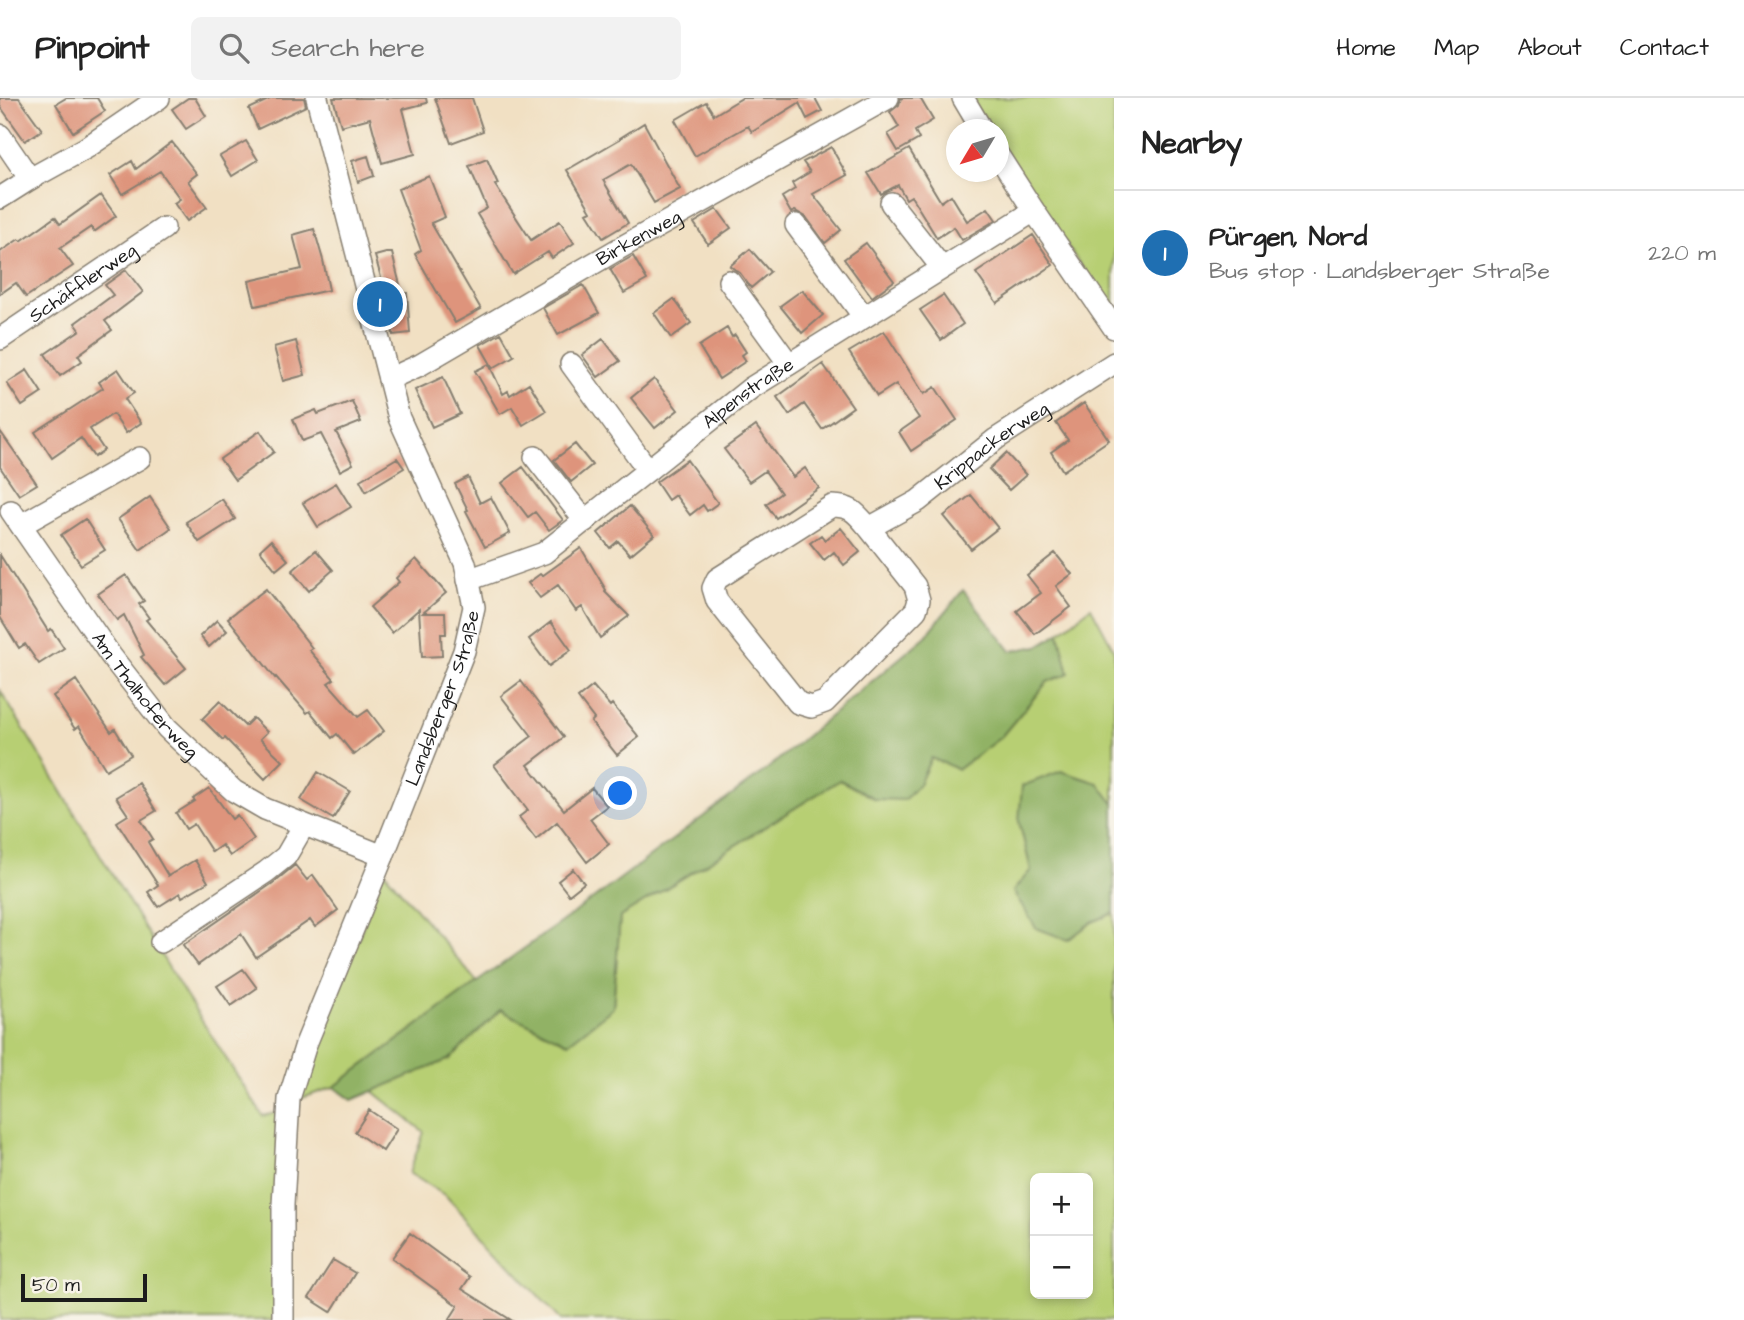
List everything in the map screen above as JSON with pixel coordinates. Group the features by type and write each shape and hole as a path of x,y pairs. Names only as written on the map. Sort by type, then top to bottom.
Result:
{"street":[{"path":"0,198 86,148 159,98"},
{"name":"Landsberger Straße","path":"282,1320 283,1205 289,1099 306,1044 464,651 474,607 465,563 399,418 317,98"},
{"name":"Birkenweg","path":"389,379 419,365 620,248 888,98"},
{"path":"962,98 975,119"},
{"path":"0,135 30,179"},
{"path":"1009,171 1114,328"},
{"path":"891,204 942,268"},
{"name":"Alpenstraße","path":"468,580 544,553 751,388 1034,211"},
{"path":"796,225 864,317"},
{"name":"Schäfflerweg","path":"0,339 164,228"},
{"path":"729,281 789,364"},
{"name":"Krippackerweg","path":"869,528 918,501 996,439 1114,363"},
{"path":"571,364 648,470"},
{"path":"535,457 585,522"},
{"name":"Am Thalhoferweg","path":"141,458 16,518 111,656 167,728 234,790 265,809 383,856"},
{"path":"832,506 844,506 854,511 869,528 915,586 919,600 916,610 825,702 811,707 798,703 717,601 713,588 717,579 832,506"},
{"path":"161,942 286,856 304,825"}],"green space":[{"path":"968,98 1114,98 1114,315 1009,160 1009,119 982,119"},
{"path":"963,590 1011,651 1038,646 1059,633 1069,673 1047,682 1001,737 958,769 931,758 919,784 904,800 875,799 840,780 620,917 613,1008 568,1043 500,1010 450,1059 352,1100 334,1087 767,769 926,636"},
{"path":"1091,607 1114,650 1114,804 1098,783 1019,821 1031,870 1068,939 1092,922 1114,913 1114,1320 561,1320 446,1196 409,1173 424,1132 373,1091 450,1059 500,1009 613,1008 620,917 840,780 875,799 919,784 931,758 1001,737 1047,682 1069,673 1059,633"},
{"path":"0,690 186,996 263,1116 279,1112 276,1320 0,1320"},
{"path":"1061,771 1098,783 1114,804 1114,913 1092,922 1068,940 1036,928 1013,891 1031,870 1019,821 1022,786"},
{"path":"384,871 477,982 334,1087 296,1100"}],"building":[{"path":"0,98 19,98 42,130 25,141 0,106"},
{"path":"66,98 97,98 105,111 73,132 56,104"},
{"path":"188,98 195,98 206,116 186,129 172,109"},
{"path":"272,98 304,98 306,106 258,129 249,109"},
{"path":"333,98 426,98 427,103 403,109 415,154 382,163 370,118 341,126"},
{"path":"435,98 472,98 483,131 451,143"},
{"path":"742,98 815,98 822,111 807,119 799,103 752,132 748,126 695,156 675,120 706,102 714,115"},
{"path":"901,98 920,98 933,120 915,131 919,139 898,151 888,134 899,127 890,112 899,105"},
{"path":"644,123 680,189 654,203 631,164 603,180 628,223 603,238 587,213 591,211 567,170"},
{"path":"246,141 258,160 232,176 220,156"},
{"path":"172,142 197,174 188,181 207,207 187,221 174,203 180,199 160,171 122,194 110,175 132,161 136,169"},
{"path":"831,147 847,175 813,194 841,230 825,243 806,217 795,211 791,213 782,197 795,189 792,183 810,172 803,162"},
{"path":"909,149 941,202 951,195 967,221 988,208 996,220 962,240 954,227 937,238 911,196 906,199 898,185 881,194 868,173"},
{"path":"368,156 374,176 358,182 352,161"},
{"path":"487,159 498,184 495,185 531,240 560,221 574,243 552,258 548,252 513,274 477,214 487,208 469,166"},
{"path":"429,176 445,217 431,223 481,309 455,323 415,254 421,250 398,189"},
{"path":"101,195 116,216 94,232 91,227 60,248 73,266 26,297 16,283 0,294 0,252 55,217 60,224"},
{"path":"717,209 731,228 708,244 694,223"},
{"path":"314,229 329,290 255,306 249,281 302,269 293,235"},
{"path":"1033,235 1053,265 997,303 976,273"},
{"path":"866,243 894,281 872,297 844,259"},
{"path":"750,249 770,272 751,288 740,273 730,266"},
{"path":"392,253 402,293 407,293 410,333 393,335 388,280 382,281 375,256"},
{"path":"633,256 647,280 624,293 610,269"},
{"path":"126,270 143,292 105,321 112,330 78,355 82,361 60,376 45,354 80,330 75,323 113,295 105,285"},
{"path":"583,285 599,313 558,335 543,308"},
{"path":"802,290 823,315 802,333 780,306"},
{"path":"943,295 963,324 941,340 920,310"},
{"path":"674,299 691,323 671,338 654,313"},
{"path":"727,328 746,352 742,355 746,361 719,379 699,346"},
{"path":"884,331 924,394 935,387 957,420 911,451 899,432 919,418 896,384 877,396 849,352"},
{"path":"501,333 514,356 493,368 480,345"},
{"path":"603,339 620,361 598,377 582,355"},
{"path":"296,341 305,375 283,381 274,347"},
{"path":"489,364 503,394 508,391 510,395 529,383 546,411 523,425 512,407 500,414 475,371"},
{"path":"823,364 853,407 822,429 804,404 789,415 777,397"},
{"path":"118,369 134,393 125,399 141,423 126,433 113,414 90,429 104,450 94,457 81,438 52,458 35,432 103,388 99,382"},
{"path":"27,370 42,393 22,406 7,383"},
{"path":"443,377 460,414 432,427 415,390"},
{"path":"654,379 678,410 655,428 631,398"},
{"path":"352,401 361,422 336,432 353,464 340,471 321,434 302,441 293,419 316,410 318,414"},
{"path":"1084,403 1109,440 1063,471 1051,452 1068,440 1056,423"},
{"path":"756,426 793,477 805,468 819,488 776,518 766,504 781,493 765,471 749,482 724,449"},
{"path":"0,431 37,484 19,495 0,467"},
{"path":"260,431 274,452 235,480 220,459"},
{"path":"575,444 592,465 571,482 554,460"},
{"path":"1006,453 1026,475 1009,490 989,469"},
{"path":"397,458 404,468 366,491 360,480"},
{"path":"687,460 718,503 707,511 703,505 690,515 675,495 668,500 656,482"},
{"path":"523,467 563,520 549,530 535,512 528,517 502,483"},
{"path":"468,477 480,503 491,497 510,533 485,547 455,484"},
{"path":"336,483 351,507 318,527 303,503"},
{"path":"971,495 998,528 971,549 944,516"},
{"path":"150,497 171,528 140,550 118,519"},
{"path":"222,499 235,519 199,542 186,522"},
{"path":"630,506 654,535 630,555 618,541 610,548 598,533"},
{"path":"85,519 105,550 81,565 61,535"},
{"path":"841,528 860,552 844,565 834,552 824,560 810,543 821,535 825,540"},
{"path":"271,540 288,560 276,570 260,550"},
{"path":"581,548 605,592 629,616 600,638 582,607 576,611 558,585 540,598 528,583"},
{"path":"316,550 333,570 309,591 292,571"},
{"path":"1055,553 1072,574 1056,586 1071,607 1035,634 1017,611 1041,593 1027,575"},
{"path":"0,555 48,631 51,629 64,648 39,664 25,644 19,648 0,617"},
{"path":"416,559 446,593 423,613 445,613 446,634 441,634 442,656 422,657 419,609 392,633 370,607 399,582 396,578"},
{"path":"126,575 144,601 139,604 149,618 146,620 186,668 165,685 141,657 144,655 124,615 117,620 98,594"},
{"path":"266,589 312,648 309,650 334,679 328,683 358,717 368,710 384,731 354,755 337,734 332,738 310,711 307,713 275,678 228,618"},
{"path":"217,620 227,631 209,647 200,636"},
{"path":"551,622 571,650 549,666 529,639"},
{"path":"76,680 111,732 115,729 131,755 106,770 79,726 75,729 53,696"},
{"path":"521,681 564,737 528,765 564,810 592,788 607,806 590,819 609,844 587,862 557,822 536,839 519,817 528,810 494,765 532,736 501,696"},
{"path":"593,686 639,737 617,755 591,722 594,719 578,698"},
{"path":"220,701 245,726 253,718 267,732 260,739 283,761 265,779 225,738 223,740 202,719"},
{"path":"318,772 350,791 333,819 301,800"},
{"path":"139,783 156,811 141,820 153,839 148,842 168,876 195,860 208,882 182,897 180,893 158,907 148,892 158,885 117,822 128,815 116,797"},
{"path":"209,788 232,819 237,815 254,839 230,856 222,845 212,852 194,824 186,829 176,813"},
{"path":"295,865 307,880 313,875 338,910 315,927 310,920 256,957 241,934 198,965 183,945"},
{"path":"573,869 584,883 569,895 558,881"},
{"path":"243,969 257,988 231,1006 217,986"},
{"path":"369,1110 397,1129 383,1151 355,1132"},
{"path":"410,1233 470,1277 462,1289 511,1320 449,1320 458,1306 392,1258"},
{"path":"333,1260 355,1273 331,1312 309,1298"}],"place":[{"name":"Pürgen, Nord","path":"380,304"}]}
